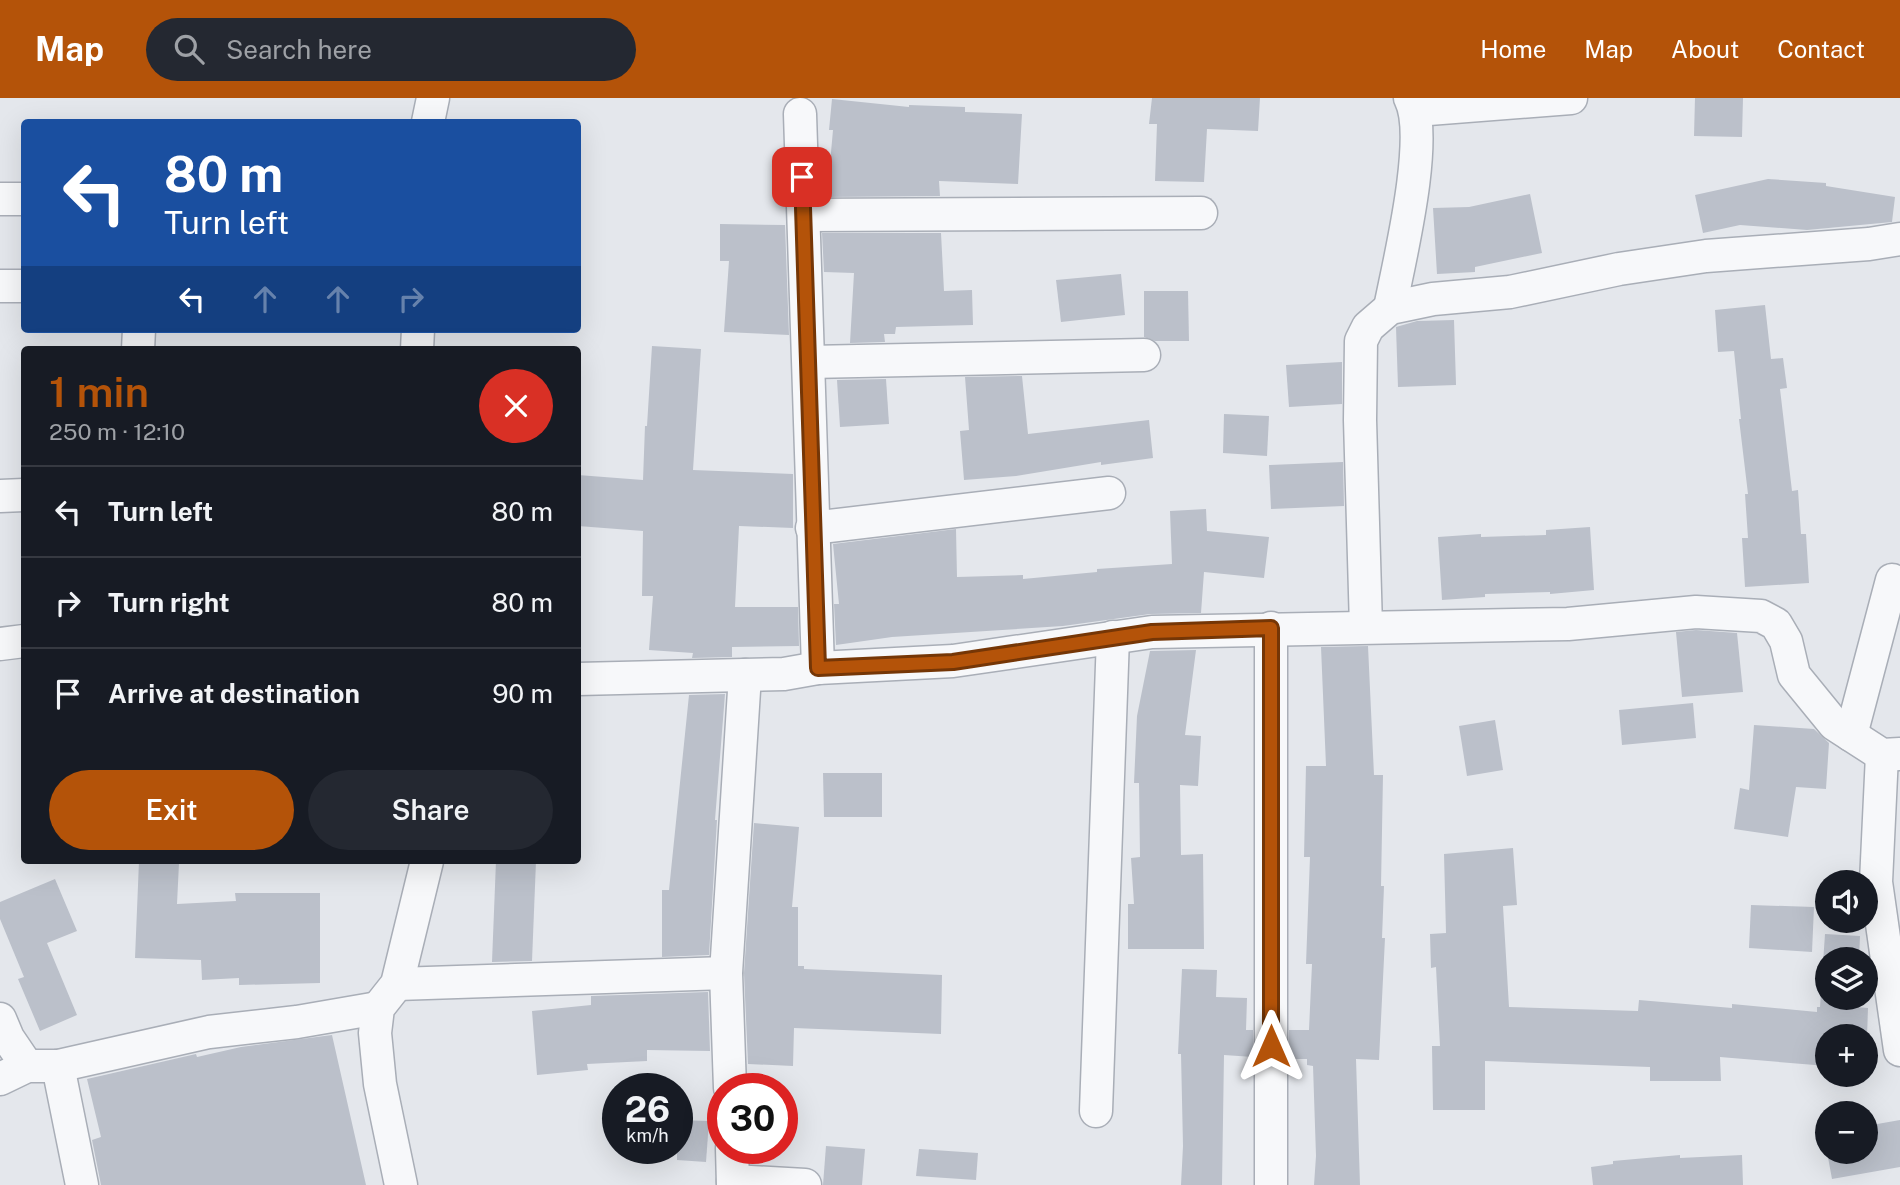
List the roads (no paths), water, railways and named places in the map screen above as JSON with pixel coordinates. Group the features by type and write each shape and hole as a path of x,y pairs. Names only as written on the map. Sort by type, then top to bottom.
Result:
{"street":[{"path":"429,119 433,98"},
{"path":"1390,308 1414,181 1413,104 1571,98"},
{"path":"800,114 818,668"},
{"path":"0,199 21,199"},
{"path":"804,215 1201,213"},
{"path":"1366,627 1361,472 1361,341 1368,327 1390,308 1433,299 1510,292 1619,269 1706,256 1869,244 1900,239"},
{"path":"0,286 21,286"},
{"path":"809,362 1144,355"},
{"path":"812,528 1110,493"},
{"path":"0,496 21,495"},
{"path":"1851,735 1892,580"},
{"path":"581,679 784,674 818,668 953,662 1152,632 1567,624 1696,612 1761,615 1776,624 1786,641 1794,675 1834,724 1891,755 1875,882 1900,1050"},
{"path":"1271,628 1271,1185"},
{"path":"1096,1111 1113,637"},
{"path":"0,644 21,641"},
{"path":"729,1073 726,973 745,675"},
{"path":"401,1185 380,1084 375,1033 426,864"},
{"path":"0,1019 8,1038 13,1072 58,1066 209,1032 298,1022 388,996 726,973"},
{"path":"58,1066 82,1185"},
{"path":"732,1164 733,1183 805,1185"}]}
